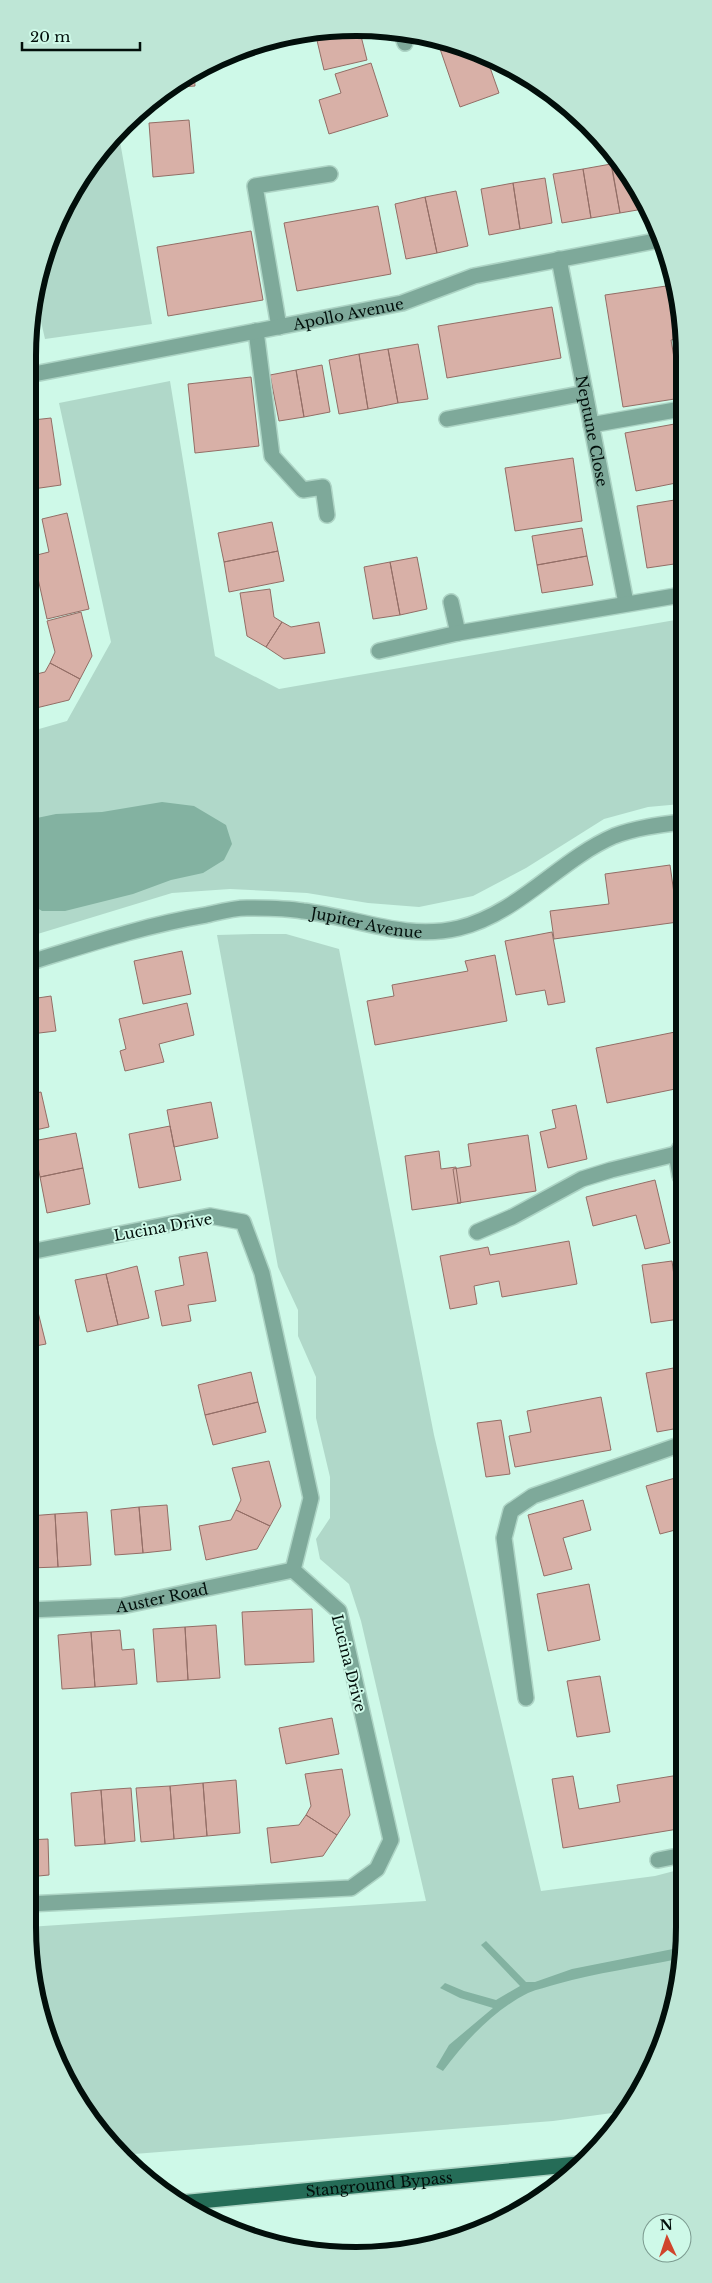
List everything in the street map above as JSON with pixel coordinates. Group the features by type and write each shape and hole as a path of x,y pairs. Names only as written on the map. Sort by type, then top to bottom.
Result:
{"main road":[{"name":"Stanground Bypass","path":"191,2201 569,2165"}],"street":[{"path":"279,327 255,186 330,174"},
{"name":"Apollo Avenue","path":"36,374 402,303 474,276 654,241"},
{"name":"Neptune Close","path":"559,259 626,603"},
{"path":"256,331 272,456 303,490 323,487 327,515"},
{"path":"447,419 585,393"},
{"path":"591,425 676,410"},
{"path":"379,651 458,633 676,596"},
{"path":"451,602 458,633"},
{"name":"Jupiter Avenue","path":"36,960 99,940 180,919 244,908 304,911 371,926 421,933 459,928 497,914 576,858 614,836 646,827 676,823"},
{"path":"477,1232 512,1217 582,1179 676,1152"},
{"name":"Lucina Drive","path":"36,1251 210,1216 243,1222 262,1273 311,1498 293,1570 339,1611 391,1840 377,1869 351,1888 36,1904"},
{"path":"526,1698 504,1538 511,1511 534,1496 676,1446"},
{"name":"Auster Road","path":"36,1610 122,1606 293,1570"},
{"path":"658,1860 676,1856"}],"shaded area":[{"path":"120,141 152,324 45,339 39,313 42,294 53,253 79,196 102,161"},
{"path":"170,381 215,656 279,689 676,620 676,804 648,807 604,819 526,868 473,896 419,907 368,903 307,893 230,889 172,893 36,934 36,730 67,721 111,642 59,403"},
{"path":"162,802 194,806 226,825 232,844 224,860 203,873 171,880 133,894 65,911 42,911 36,907 36,818 56,814 102,812"},
{"path":"286,934 339,949 434,1435 541,1891 655,1876 676,1871 675,1948 670,1989 665,2010 643,2068 617,2112 553,2121 131,2154 102,2122 90,2105 69,2068 53,2030 42,1989 36,1926 426,1901 361,1621 349,1584 320,1559 316,1539 330,1518 330,1477 316,1418 316,1377 298,1336 298,1310 278,1267 217,935"},
{"path":"486,1941 526,1982 535,1982 572,1969 675,1949 674,1960 587,1977 528,1993 504,2008 481,2027 443,2071 436,2067 449,2045 493,2008 460,1998 440,1988 445,1983 464,1991 496,2000 520,1986 481,1945"}],"building":[{"path":"361,36 367,60 324,70 317,39"},
{"path":"439,47 489,66 499,93 460,107"},
{"path":"371,63 388,116 329,134 319,100 341,93 335,74"},
{"path":"195,80 195,86 183,87"},
{"path":"189,120 194,173 153,177 149,123"},
{"path":"611,164 620,213 591,218 583,169"},
{"path":"612,167 614,167 622,178 640,210 620,213"},
{"path":"583,169 591,218 562,223 553,174"},
{"path":"545,178 552,223 520,229 513,183"},
{"path":"513,183 520,229 489,235 481,189"},
{"path":"456,191 468,246 437,253 425,197"},
{"path":"425,197 437,253 406,259 395,204"},
{"path":"378,206 391,274 297,291 284,223"},
{"path":"251,231 263,300 168,316 157,247"},
{"path":"668,286 675,335 675,339 671,340 676,369 676,399 623,407 605,295"},
{"path":"552,307 561,358 447,378 438,326"},
{"path":"418,344 428,399 398,403 388,349"},
{"path":"388,349 398,403 368,409 359,354"},
{"path":"359,354 368,409 339,414 329,360"},
{"path":"322,365 330,412 304,417 296,370"},
{"path":"296,370 304,417 279,421 270,375"},
{"path":"251,377 259,446 195,453 188,384"},
{"path":"51,418 61,485 36,489 36,420"},
{"path":"676,424 676,483 636,491 625,433"},
{"path":"573,458 582,521 515,531 505,468"},
{"path":"676,500 676,564 647,568 637,506"},
{"path":"67,513 89,609 47,619 36,570 36,555 49,552 42,519"},
{"path":"272,522 278,551 224,562 218,533"},
{"path":"582,528 587,556 537,565 532,536"},
{"path":"278,551 284,581 229,592 224,562"},
{"path":"587,556 593,585 542,593 537,565"},
{"path":"417,557 427,609 400,615 390,562"},
{"path":"390,562 400,615 373,619 364,567"},
{"path":"270,589 274,617 282,622 266,647 247,636 240,593"},
{"path":"81,612 92,656 80,679 50,663 55,652 47,621"},
{"path":"282,622 291,627 319,622 325,653 284,659 266,647"},
{"path":"50,663 80,679 69,700 36,708 36,674 45,672"},
{"path":"670,865 676,908 676,922 554,939 550,911 609,904 605,874"},
{"path":"552,932 565,1002 548,1005 545,990 516,995 505,941"},
{"path":"182,951 191,994 143,1004 134,961"},
{"path":"495,955 507,1021 375,1045 367,1001 394,996 392,985 468,971 465,961"},
{"path":"51,996 56,1031 36,1033 36,998"},
{"path":"187,1003 194,1035 159,1044 164,1062 125,1071 120,1051 126,1049 119,1019"},
{"path":"676,1032 676,1089 607,1103 596,1048"},
{"path":"41,1092 49,1127 36,1130 36,1093"},
{"path":"211,1102 218,1138 174,1147 167,1110"},
{"path":"576,1105 587,1159 548,1168 540,1132 556,1128 552,1110"},
{"path":"170,1126 181,1180 139,1188 129,1134"},
{"path":"76,1133 83,1168 40,1177 36,1156 36,1140"},
{"path":"528,1135 536,1191 458,1203 453,1169 471,1166 468,1144"},
{"path":"439,1151 441,1169 456,1167 461,1203 412,1210 405,1156"},
{"path":"83,1168 90,1204 47,1213 40,1177"},
{"path":"655,1180 670,1243 645,1249 636,1215 593,1226 586,1197"},
{"path":"569,1241 577,1284 502,1297 499,1281 474,1286 477,1304 450,1309 440,1256 488,1247 490,1255"},
{"path":"207,1252 216,1301 188,1305 191,1321 162,1326 155,1291 184,1285 179,1257"},
{"path":"672,1261 676,1290 676,1320 651,1323 642,1265"},
{"path":"137,1266 149,1318 118,1325 106,1274"},
{"path":"106,1274 118,1325 87,1332 75,1280"},
{"path":"36,1304 46,1344 36,1346"},
{"path":"676,1368 676,1429 657,1432 646,1373"},
{"path":"251,1372 258,1402 205,1415 198,1385"},
{"path":"601,1397 611,1450 515,1467 509,1436 531,1432 527,1411"},
{"path":"258,1402 266,1432 213,1445 205,1415"},
{"path":"501,1420 510,1474 486,1477 477,1423"},
{"path":"269,1461 281,1506 270,1526 236,1510 241,1500 232,1468"},
{"path":"676,1478 676,1530 660,1534 646,1486"},
{"path":"583,1500 591,1530 563,1538 572,1569 544,1576 528,1515"},
{"path":"167,1505 171,1550 143,1553 139,1507"},
{"path":"139,1507 143,1553 115,1555 111,1510"},
{"path":"236,1510 270,1526 257,1549 206,1560 199,1526 231,1520"},
{"path":"87,1512 91,1565 58,1567 55,1514"},
{"path":"55,1514 58,1567 36,1568 36,1515"},
{"path":"589,1584 600,1640 548,1651 537,1594"},
{"path":"312,1609 314,1662 245,1665 242,1612"},
{"path":"216,1625 220,1678 188,1680 185,1627"},
{"path":"185,1627 188,1680 157,1682 153,1629"},
{"path":"120,1630 122,1650 134,1649 137,1684 95,1687 91,1632"},
{"path":"91,1632 95,1687 62,1689 58,1635"},
{"path":"600,1676 610,1732 577,1737 567,1681"},
{"path":"332,1718 339,1754 286,1764 279,1728"},
{"path":"342,1769 350,1815 337,1835 306,1815 311,1806 305,1774"},
{"path":"676,1775 676,1829 563,1848 552,1779 573,1776 579,1809 620,1802 617,1785"},
{"path":"236,1780 240,1833 207,1836 203,1783"},
{"path":"203,1783 207,1836 174,1839 170,1786"},
{"path":"170,1786 174,1839 141,1842 136,1788"},
{"path":"131,1788 135,1841 105,1844 101,1790"},
{"path":"101,1790 105,1844 75,1846 71,1793"},
{"path":"306,1815 337,1835 323,1856 271,1863 267,1828 299,1825"},
{"path":"48,1839 49,1875 36,1876 36,1840"}]}
